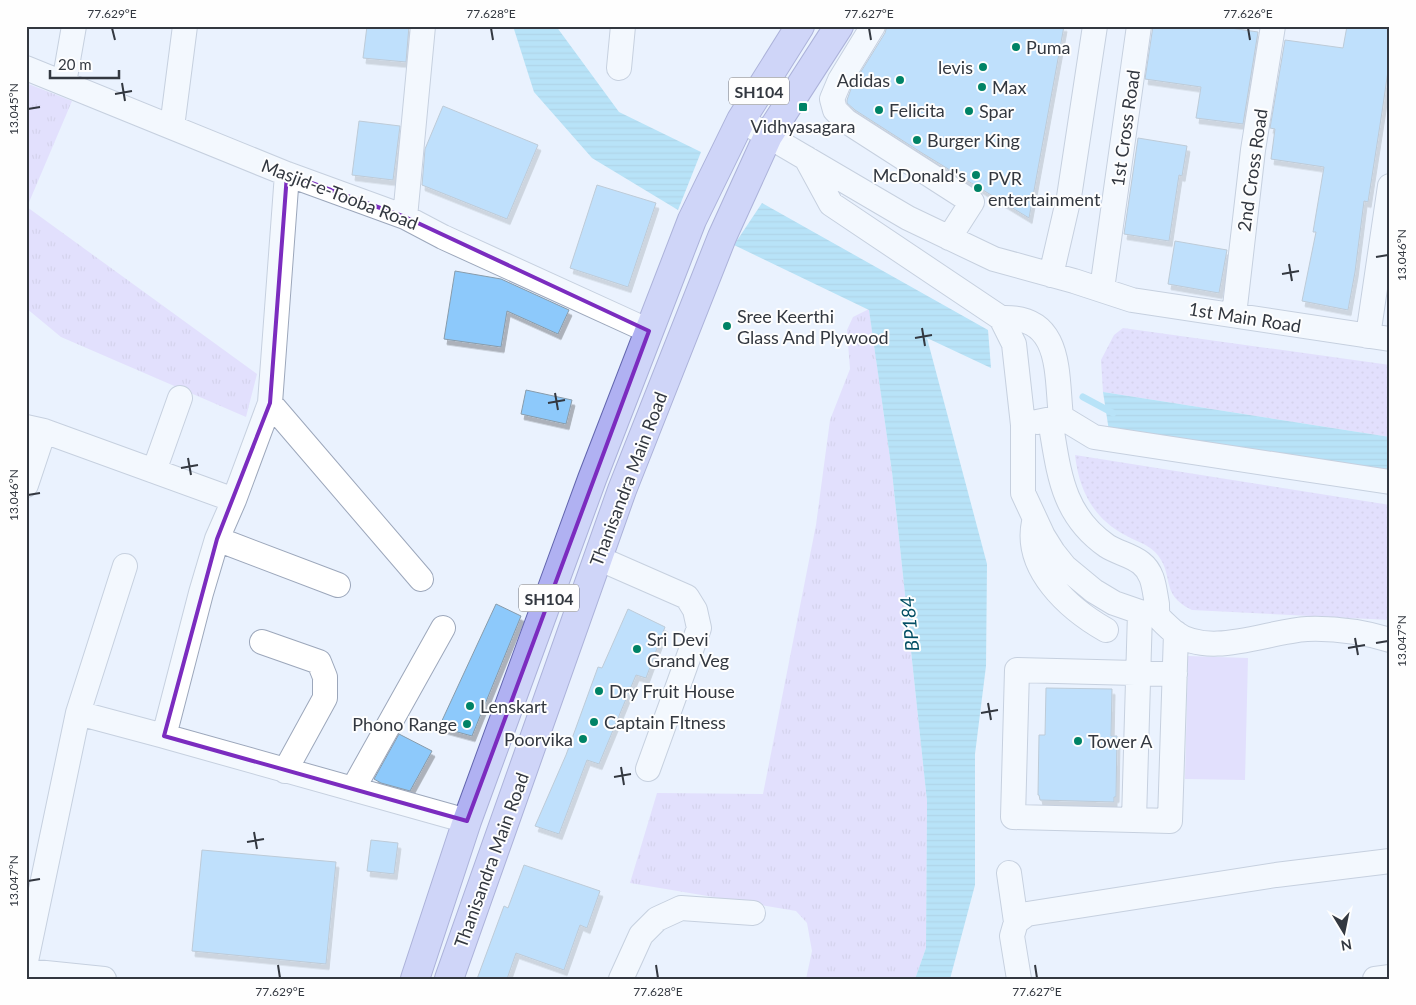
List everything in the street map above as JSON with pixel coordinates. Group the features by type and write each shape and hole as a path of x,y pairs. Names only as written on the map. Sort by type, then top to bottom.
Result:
{"main road":[{"name":"Thanisandra Main Road","path":"415,979 467,822 592,479 692,220 741,120 800,26"},
{"name":"Thanisandra Main Road","path":"449,979 622,490 722,237 768,136 839,26"}],"street":[{"path":"64,83 74,26"},
{"path":"172,127 185,26"},
{"path":"405,217 424,26"},
{"path":"619,68 623,26"},
{"path":"873,26 837,86 832,99 835,110 846,121 972,202 949,238"},
{"path":"1051,275 1069,197 1095,26"},
{"name":"1st Cross Road","path":"1102,289 1139,26"},
{"name":"2nd Cross Road","path":"1234,315 1253,150 1273,26"},
{"name":"Masjid-e-Tooba Road","path":"26,68 287,174 405,217 443,237 649,331"},
{"name":"1st Main Road","path":"741,120 908,218 994,259 1102,289 1132,300 1379,337"},
{"path":"806,158 831,204 1001,318 1014,344 1023,425 1023,493 1053,552 1079,580 1114,603 1149,614 1176,633 1191,640 1224,644 1279,632 1306,629 1333,629 1390,640"},
{"path":"164,736 217,539 234,500 270,403 287,174"},
{"path":"1379,337 1390,186"},
{"path":"1001,318 1013,317 1035,325 1044,332 1051,342 1054,354 1055,418 1060,480 1074,513 1084,527 1096,538 1144,566 1153,580 1138,673 1134,820"},
{"path":"154,471 180,398"},
{"path":"270,403 421,579"},
{"path":"1023,425 1055,418 1094,437 1390,482"},
{"path":"26,485 35,429 234,500"},
{"path":"1035,518 1032,530 1032,543 1036,556 1050,581 1059,594 1081,615 1106,630"},
{"path":"217,539 338,585"},
{"path":"598,558 687,597 695,610 698,628 648,769"},
{"path":"26,961 78,714 124,566"},
{"path":"353,789 443,628"},
{"path":"1175,674 1017,670 1013,817 1170,821 1175,674 1176,633"},
{"path":"262,642 319,662 325,677 325,698 286,771"},
{"path":"78,714 164,736 467,822"},
{"path":"1136,730 1173,731"},
{"path":"1016,922 1027,914 1276,875 1390,861"},
{"path":"1010,872 1016,922 1012,936 1019,979"},
{"path":"621,979 641,935 657,919 681,908 752,913"},
{"path":"26,971 104,979"},
{"path":"1375,979 1390,977"}],"highlighted area":[{"path":"287,174 405,217 649,331 467,821 164,736 217,539 270,403"}],"green space":[{"path":"26,83 72,101 27,207 257,374 246,417 61,337 26,308"},
{"path":"869,309 892,472 927,801 926,948 915,979 806,979 812,951 807,923 796,911 630,883 657,793 763,794 816,525 830,420 850,369 847,330 853,317"},
{"path":"1123,328 1390,365 1390,437 1103,392 1101,360 1114,335"},
{"path":"1075,455 1390,505 1390,620 1192,610 1175,597 1165,568 1155,552 1148,546 1114,528 1096,511 1084,491"},
{"path":"1188,656 1248,658 1245,780 1185,779"}],"water":[{"path":"513,26 556,26 619,112 701,152 678,210 592,158 534,92"},
{"name":"BP184","path":"762,203 988,330 991,368 927,338 987,564 986,666 975,754 975,885 950,979 915,979 926,948 927,801 892,472 869,310 734,245"},
{"path":"1103,392 1390,437 1390,473 1109,431"}],"building":[{"path":"367,26 409,26 406,62 363,58"},
{"path":"887,26 1064,26 1029,218 922,153 847,103 852,86 885,33"},
{"path":"1153,26 1217,26 1258,32 1243,124 1196,118 1201,87 1145,79"},
{"path":"1347,26 1390,26 1390,57 1382,112 1368,202 1364,201 1348,310 1302,301 1316,232 1313,232 1324,167 1271,159 1275,129 1270,128 1285,40 1343,48"},
{"path":"443,106 538,145 507,219 422,185 425,149"},
{"path":"359,121 400,126 393,180 352,175"},
{"path":"1138,138 1187,146 1182,176 1179,175 1169,241 1124,234"},
{"path":"597,185 656,203 628,287 570,268"},
{"path":"1175,241 1227,250 1219,293 1168,284"},
{"path":"455,271 501,279 569,310 558,334 507,311 501,347 444,339"},
{"path":"526,390 572,400 566,424 521,414"},
{"path":"496,604 521,616 472,736 439,727"},
{"path":"628,609 665,627 646,678 636,675 599,764 587,760 559,834 535,826 566,755 598,667 602,668"},
{"name":"Tower A","path":"1046,688 1112,689 1111,736 1117,736 1116,797 1114,797 1114,802 1040,800 1038,795 1039,735 1045,735"},
{"path":"399,734 432,751 410,791 381,783 374,779"},
{"path":"371,840 398,843 394,874 367,871"},
{"path":"202,850 336,862 326,964 192,951"},
{"path":"524,865 600,891 587,928 580,925 564,970 516,953 507,979 477,979 504,906 508,908"}],"waterway":[{"path":"1083,397 1113,413"}],"place":[{"name":"Puma","path":"1016,47"},
{"name":"levis","path":"983,67"},
{"name":"Adidas","path":"900,80"},
{"name":"Max","path":"982,87"},
{"name":"Vidhyasagara","path":"803,107"},
{"name":"Felicita","path":"879,110"},
{"name":"Spar","path":"969,111"},
{"name":"Burger King","path":"917,140"},
{"name":"McDonald's","path":"976,175"},
{"name":"PVR entertainment","path":"978,188"},
{"name":"Sree Keerthi Glass And Plywood","path":"727,326"},
{"name":"Sri Devi Grand Veg","path":"637,649"},
{"name":"Dry Fruit House","path":"599,691"},
{"name":"Lenskart","path":"470,706"},
{"name":"Captain FItness","path":"594,722"},
{"name":"Phono Range","path":"467,724"},
{"name":"Poorvika","path":"583,739"},
{"name":"Tower A","path":"1078,741"}]}
